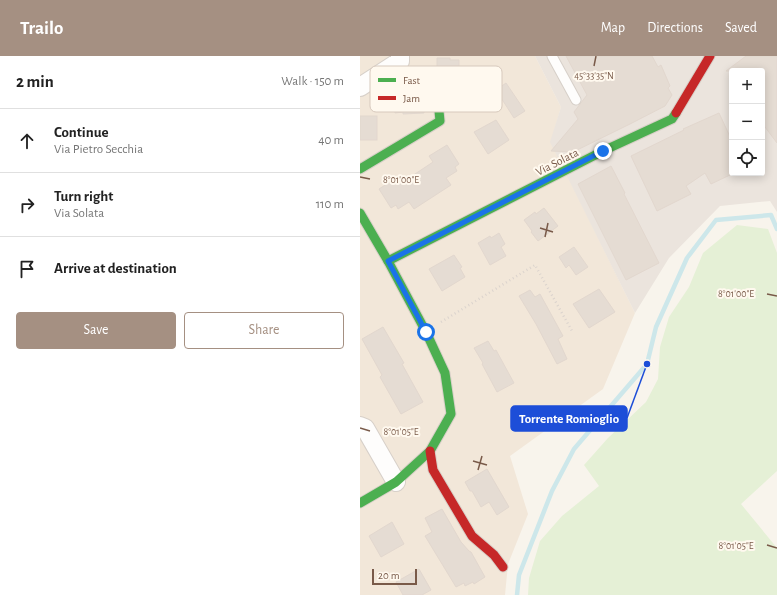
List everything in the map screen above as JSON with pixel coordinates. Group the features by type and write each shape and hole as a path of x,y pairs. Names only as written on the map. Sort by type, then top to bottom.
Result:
{"street":[{"path":"392,66 400,61 400,56"},
{"name":"Via Solata","path":"388,261 603,151 672,119 710,56"},
{"path":"360,87 370,80"},
{"path":"360,170 440,121 439,112"},
{"path":"360,213 388,261 426,332 445,373 451,414 430,451 396,482 360,503"},
{"path":"360,426 365,428 396,482"},
{"path":"430,451 433,470 472,536 494,555 503,567"}],"lane":[{"path":"552,56 576,100"}],"path":[{"path":"426,332 535,265 572,331"}],"shaded area":[{"path":"360,56 535,56 561,107 551,142 635,313 603,389 510,456 528,514 508,564 505,595 360,595"},
{"path":"535,56 777,56 777,212 770,201 720,206 669,258 635,313 550,142 561,107"}],"green space":[{"path":"737,225 768,229 777,253 777,471 741,504 777,548 777,595 528,595 529,578 540,541 562,516 599,486 584,465 608,438 646,402 658,379 660,347 669,317 689,287 703,253"}],"building":[{"path":"566,56 652,56 658,67 661,65 670,86 668,88 672,95 665,106 573,152 551,151 578,119 574,112 587,95"},
{"path":"746,56 777,56 777,143 765,127 765,68 730,68"},
{"path":"437,58 459,60 459,66 437,66"},
{"path":"506,83 525,111 514,118 502,99 502,86"},
{"path":"403,112 424,112 424,113 403,114"},
{"path":"719,113 729,135 729,175 711,184 705,173 686,186 691,194 657,211 631,156 684,130 683,129"},
{"path":"360,116 377,116 377,140 360,140"},
{"path":"496,120 509,140 488,154 474,132"},
{"path":"447,145 459,164 455,167 457,171 446,178 451,185 414,209 409,202 398,209 396,205 391,208 379,189 396,178 400,184 433,162 429,156"},
{"path":"611,166 659,263 626,280 578,184"},
{"path":"544,208 558,226 538,241 524,220 535,212 536,214"},
{"path":"499,233 505,244 501,247 506,256 490,265 478,243"},
{"path":"574,247 588,267 576,275 569,265 566,268 559,257"},
{"path":"454,255 462,267 460,268 465,277 442,291 429,269"},
{"path":"599,289 615,312 589,328 573,304"},
{"path":"530,290 535,297 540,294 563,336 558,339 567,359 557,364 519,296"},
{"path":"383,327 404,363 402,364 423,402 401,414 380,377 382,375 362,339"},
{"path":"488,341 494,351 496,350 514,383 497,392 474,348"},
{"path":"487,469 509,507 497,515 489,502 481,507 465,482"},
{"path":"442,509 461,542 471,552 485,577 474,584 473,582 465,586 464,583 456,587 425,536 432,532 425,518"},
{"path":"392,522 404,544 381,557 369,536"},
{"path":"419,569 431,590 422,595 403,595 396,582"}],"waterway":[{"path":"517,595 519,575 552,491 574,449 647,364 656,327 687,258 716,220 771,215 777,229"}],"traffic: fast":[{"path":"360,169 440,121 439,112"},
{"path":"388,261 603,151 672,119 676,113"},
{"path":"360,213 388,261 426,332 445,373 451,414 430,451 396,482 360,503"}],"traffic: jam":[{"path":"676,113 710,56"},
{"path":"430,451 433,470 472,536 494,555 503,567"}],"place":[{"name":"Torrente Romioglio","path":"647,364"}],"route":[{"path":"426,332 388,261 603,151"}]}
